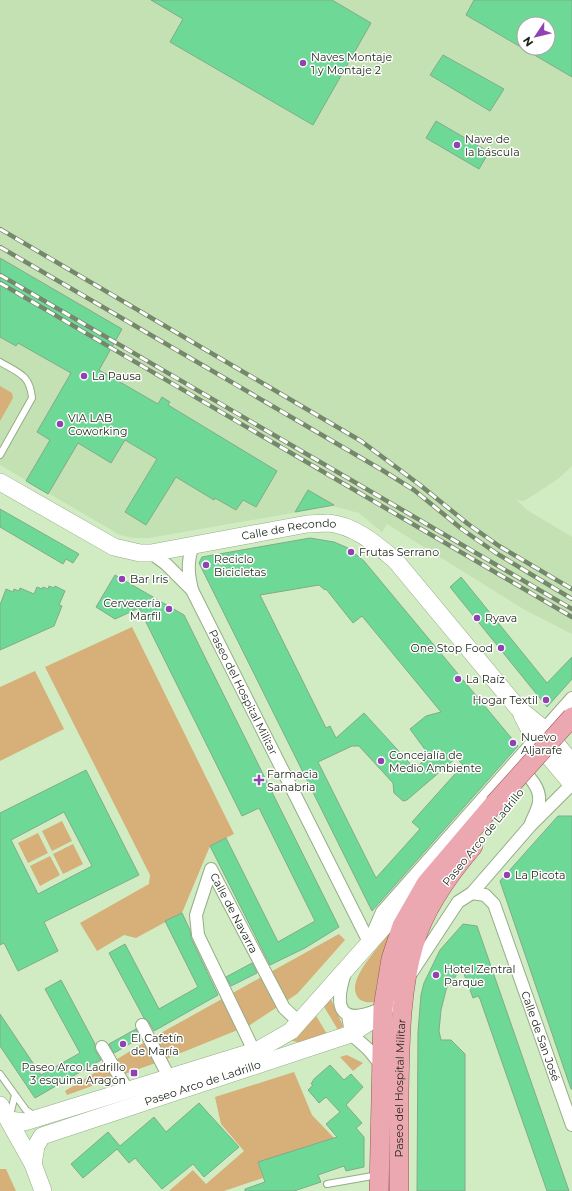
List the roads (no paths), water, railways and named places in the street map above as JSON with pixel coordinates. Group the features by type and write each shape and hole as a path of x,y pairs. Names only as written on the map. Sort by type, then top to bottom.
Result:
{"main road":[{"name":"Paseo Arco de Ladrillo","path":"404,985 414,943 425,917 441,888 498,807 572,717"},
{"name":"Paseo Arco de Ladrillo","path":"383,1008 391,959 402,926 426,884 498,807 572,733"},
{"name":"Paseo del Hospital Militar","path":"399,1191 400,1055 404,985"},
{"name":"Paseo del Hospital Militar","path":"379,1183 383,1008"}],"street":[{"name":"Calle de Recondo","path":"0,482 114,547 140,553 151,553 307,524 329,523 354,530 376,544 395,560 539,735"},
{"name":"Paseo del Hospital Militar","path":"193,545 188,560 187,572 192,590 370,944"},
{"name":"Paseo del Hospital Militar","path":"151,553 166,564 192,590"},
{"name":"Paseo Arco de Ladrillo","path":"370,944 382,912 572,698"},
{"path":"539,735 570,757"},
{"path":"539,735 572,784"},
{"name":"Paseo Arco de Ladrillo","path":"508,771 518,770 524,772 538,794 539,801 530,826"},
{"name":"Paseo Arco de Ladrillo","path":"33,1164 36,1146 42,1136 351,1034 366,1025 396,997 425,950 458,902 472,893 530,826 572,784"},
{"name":"Calle de Navarra","path":"254,1051 198,935 196,915 211,869 284,1008 299,1022"},
{"name":"Paseo Arco de Ladrillo","path":"9,1120 25,1122 128,1091 254,1051 291,1031 370,944 403,905 426,884"},
{"name":"Calle de San José","path":"472,893 485,895 494,904 572,1125"},
{"name":"Paseo Arco de Ladrillo","path":"346,970 339,995 341,1006 348,1015 361,1016 383,1008"},
{"path":"348,1015 351,1034"},
{"path":"142,1025 169,1077"},
{"name":"Paseo del Hospital Militar","path":"351,1034 368,1049 381,1065"},
{"path":"102,1047 128,1091"},
{"path":"0,1105 33,1164 43,1191"}],"lane":[{"path":"0,362 26,377 31,388 32,398 0,455"},
{"path":"0,1074 26,1110 38,1118"},
{"path":"9,1120 14,1095"},
{"path":"326,1184 379,1183"}],"railway":[{"path":"0,229 361,441 420,485 468,524 499,546 572,589"},
{"path":"0,247 382,470 414,490 463,530 496,553 572,599"},
{"path":"0,275 572,609"},
{"path":"0,283 572,617"}],"place":[{"name":"Naves Montaje 1 y Montaje 2","path":"303,63"},
{"name":"Nave de la báscula","path":"457,145"},
{"name":"La Pausa","path":"84,376"},
{"name":"VIA LAB Coworking","path":"60,424"},
{"name":"Frutas Serrano","path":"351,552"},
{"name":"Reciclo Bicicletas","path":"206,565"},
{"name":"Bar Iris","path":"122,579"},
{"name":"Cervecería Marfil","path":"169,609"},
{"name":"Ryava","path":"477,618"},
{"name":"One Stop Food","path":"501,648"},
{"name":"La Raíz","path":"458,679"},
{"name":"Hogar Textil","path":"546,700"},
{"name":"Nuevo Aljarafe","path":"513,743"},
{"name":"Concejalía de Medio Ambiente","path":"381,761"},
{"name":"Farmacia Sanabria","path":"259,780"},
{"name":"La Picota","path":"507,875"},
{"name":"Hotel Zentral Parque","path":"436,975"},
{"name":"El Cafetín de María","path":"123,1044"},
{"name":"Paseo Arco Ladrillo 3 esquina Aragón","path":"134,1073"}]}
